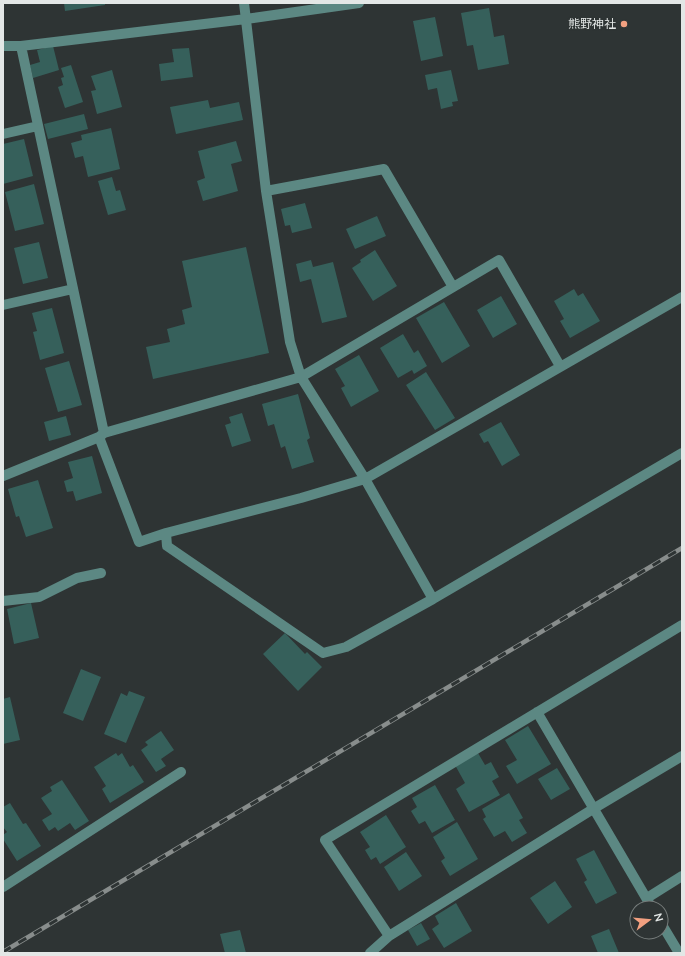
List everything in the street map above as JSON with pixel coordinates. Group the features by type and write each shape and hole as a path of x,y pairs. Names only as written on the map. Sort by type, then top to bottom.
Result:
{"street":[{"path":"244,3 266,191 290,342 301,377 365,478 433,599"},
{"path":"3,46 21,46 246,19 359,3"},
{"path":"21,46 73,289 102,435 139,542 166,533 301,498 365,478 682,297"},
{"path":"3,134 38,126"},
{"path":"266,191 384,169 453,287"},
{"path":"3,476 102,435 301,377 499,260 560,366"},
{"path":"3,305 73,289"},
{"path":"166,533 167,546 323,652 346,647 433,599 682,453"},
{"path":"3,600 39,597 77,578 101,573"},
{"path":"389,936 326,840 682,625"},
{"path":"537,712 647,898 682,876"},
{"path":"370,953 389,936 593,809 682,756"},
{"path":"3,887 182,772"},
{"path":"669,937 678,953"}],"building":[{"path":"64,3 105,3 105,5 65,11"},
{"path":"489,8 494,37 504,35 509,64 478,70 473,45 467,46 461,13"},
{"path":"435,17 443,56 421,61 413,21"},
{"path":"53,46 59,70 33,78 30,65 40,62 37,50"},
{"path":"189,48 193,77 161,81 159,64 174,62 172,49"},
{"path":"71,65 83,102 65,108 58,87 63,85 61,78 64,77 61,68"},
{"path":"112,70 122,107 97,114 91,91 96,90 91,76"},
{"path":"451,70 458,101 452,102 453,106 441,109 437,88 428,90 425,75"},
{"path":"208,100 210,108 239,102 243,120 176,134 170,107"},
{"path":"84,114 88,129 48,139 44,124"},
{"path":"111,128 120,169 88,177 83,156 75,158 71,143 82,140 81,135"},
{"path":"24,139 33,176 3,184 3,144"},
{"path":"236,141 242,161 231,164 238,191 203,201 197,181 205,178 198,151"},
{"path":"112,177 116,191 120,190 126,210 108,215 98,181"},
{"path":"34,184 44,224 15,231 5,192"},
{"path":"305,203 312,228 292,233 290,225 285,226 281,209"},
{"path":"377,216 386,236 355,249 346,229"},
{"path":"39,242 48,278 23,284 14,248"},
{"path":"246,247 269,353 153,379 146,347 170,342 167,329 185,324 182,310 192,307 182,261"},
{"path":"375,250 397,286 373,301 352,268 361,262 360,260"},
{"path":"311,260 313,267 333,262 347,317 322,323 311,279 300,282 296,264"},
{"path":"574,289 578,296 583,293 600,321 570,338 560,321 564,319 554,301"},
{"path":"501,296 517,324 493,338 477,310"},
{"path":"444,302 470,346 442,363 416,318"},
{"path":"52,308 64,353 40,360 33,332 37,331 32,313"},
{"path":"403,334 414,353 418,350 427,366 414,374 412,370 398,378 380,348"},
{"path":"359,355 379,391 351,407 341,388 345,386 335,369"},
{"path":"69,361 82,405 58,412 45,368"},
{"path":"426,372 455,418 435,430 406,385"},
{"path":"298,394 310,438 307,440 314,462 292,469 285,446 281,448 274,424 268,426 262,404"},
{"path":"242,413 251,441 232,447 225,425 231,423 229,417"},
{"path":"66,416 71,435 49,441 44,422"},
{"path":"501,422 520,455 502,466 488,441 484,443 479,434"},
{"path":"92,456 102,493 76,501 73,491 67,492 64,481 73,478 68,462"},
{"path":"38,480 53,528 26,537 19,516 16,517 8,489"},
{"path":"31,603 39,638 14,644 7,609"},
{"path":"285,633 305,654 307,652 322,667 298,691 263,654"},
{"path":"81,669 101,677 83,721 63,713"},
{"path":"129,691 145,697 126,743 104,734 121,693 127,696"},
{"path":"10,697 20,740 3,744 3,699"},
{"path":"528,726 551,764 517,784 506,766 517,760 505,740"},
{"path":"161,731 174,750 161,759 166,766 156,772 141,750 148,745 145,742"},
{"path":"116,753 118,756 122,753 130,767 133,765 144,782 110,803 102,789 106,786 94,767"},
{"path":"478,753 485,765 491,762 499,777 492,781 500,795 469,812 456,789 465,783 455,765"},
{"path":"557,768 570,789 551,800 538,779"},
{"path":"62,780 89,821 75,830 70,823 58,831 55,827 49,831 42,820 52,814 41,798 52,791 50,787"},
{"path":"435,785 455,820 432,833 425,821 419,824 411,811 417,807 412,798"},
{"path":"509,793 523,818 519,820 527,833 512,842 505,831 494,837 483,819 486,817 482,809"},
{"path":"10,803 23,824 26,823 41,846 17,861 3,839 3,835 7,832 3,827 3,807"},
{"path":"386,815 406,847 380,864 376,857 371,860 365,850 370,847 360,832"},
{"path":"457,822 478,859 450,876 441,861 445,858 433,837"},
{"path":"594,850 617,893 596,904 584,882 587,880 576,859"},
{"path":"406,852 422,876 399,891 384,867"},
{"path":"555,881 572,907 548,924 530,898"},
{"path":"456,903 472,931 444,948 432,929 439,924 435,916"},
{"path":"421,923 430,939 417,946 408,930"},
{"path":"609,929 619,953 598,953 591,936"},
{"path":"240,930 246,953 225,953 220,934"}],"railway":[{"path":"3,952 682,548"}],"place":[{"name":"熊野神社","path":"624,24"}]}
